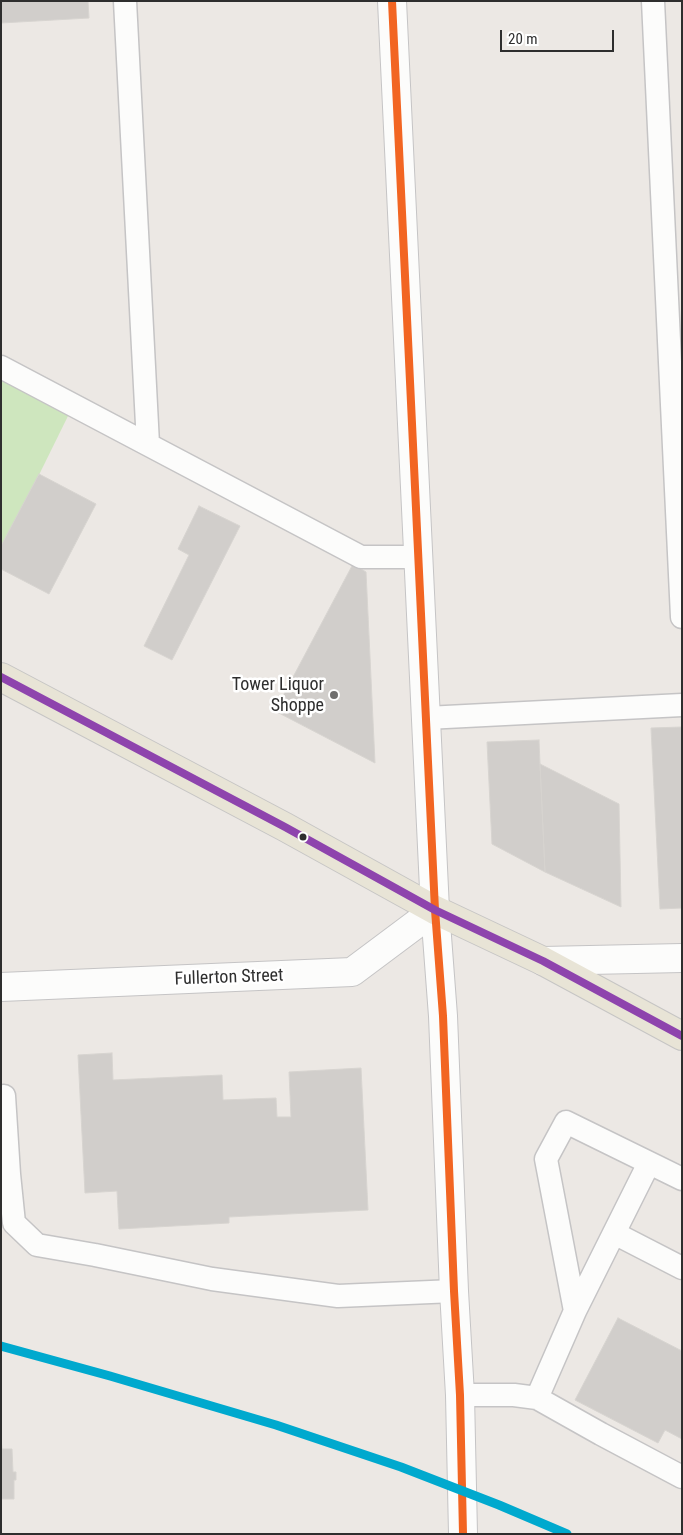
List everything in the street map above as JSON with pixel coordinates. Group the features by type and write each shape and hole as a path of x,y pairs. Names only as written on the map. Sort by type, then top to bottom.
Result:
{"main road":[{"path":"1,677 285,826 435,910 543,961 682,1036"}],"street":[{"path":"392,1 435,910 443,1016 460,1396 463,1534"},
{"name":"Fullerton Street","path":"1,987 352,972 435,910"},
{"path":"543,961 682,958"}],"lane":[{"path":"125,1 148,444"},
{"path":"653,1 682,617"},
{"path":"1,367 361,557 419,557"},
{"path":"426,718 682,705"},
{"path":"4,1096 5,1174 14,1223 37,1245 212,1278 338,1296 454,1291"},
{"path":"575,1311 546,1159 566,1122 682,1179"},
{"path":"537,1398 575,1311 649,1163"},
{"path":"614,1233 682,1268"},
{"path":"460,1396 514,1394 537,1398 682,1478"}],"green space":[{"path":"1,378 69,414 1,552"}],"building":[{"path":"1,1 88,1 89,18 1,23"},
{"path":"39,474 96,504 49,594 1,569 1,546"},
{"path":"199,506 240,526 172,660 144,646 189,555 178,549"},
{"path":"353,564 366,572 375,763 275,711"},
{"path":"682,727 682,908 660,909 651,728"},
{"path":"539,740 545,872 492,844 487,742"},
{"path":"540,764 619,804 621,907 545,872"},
{"path":"112,1053 113,1080 222,1075 223,1100 276,1098 277,1117 291,1117 289,1072 361,1068 368,1210 229,1217 229,1223 119,1229 117,1191 85,1193 78,1055"},
{"path":"618,1318 682,1351 682,1439 665,1430 658,1443 575,1400"},
{"path":"1,1438 2,1449 12,1449 13,1472 16,1472 14,1499 1,1499"}],"transit line":[{"path":"392,1 435,910 443,1016 460,1395 463,1534"},
{"path":"1,677 285,827 435,910 543,961 682,1036"},
{"path":"1,1346 276,1425 401,1467 567,1534"}],"place":[{"name":"Tower Liquor Shoppe","path":"334,695"}]}
